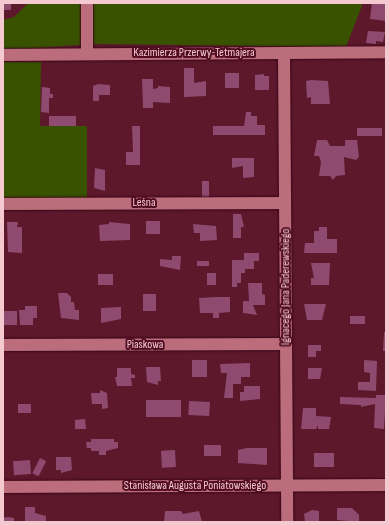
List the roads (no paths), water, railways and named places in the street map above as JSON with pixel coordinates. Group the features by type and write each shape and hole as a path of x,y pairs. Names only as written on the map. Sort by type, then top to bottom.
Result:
{"street":[{"path":"87,3 87,54"},
{"name":"Kazimierza Przerwy-Tetmajera","path":"3,56 386,52"},
{"name":"Ignacego Jana Paderewskiego","path":"284,53 287,522"},
{"name":"Leśna","path":"3,204 285,203"},
{"name":"Piaskowa","path":"3,345 286,344"},
{"name":"Stanisława Augusta Poniatowskiego","path":"3,487 386,485"}]}
